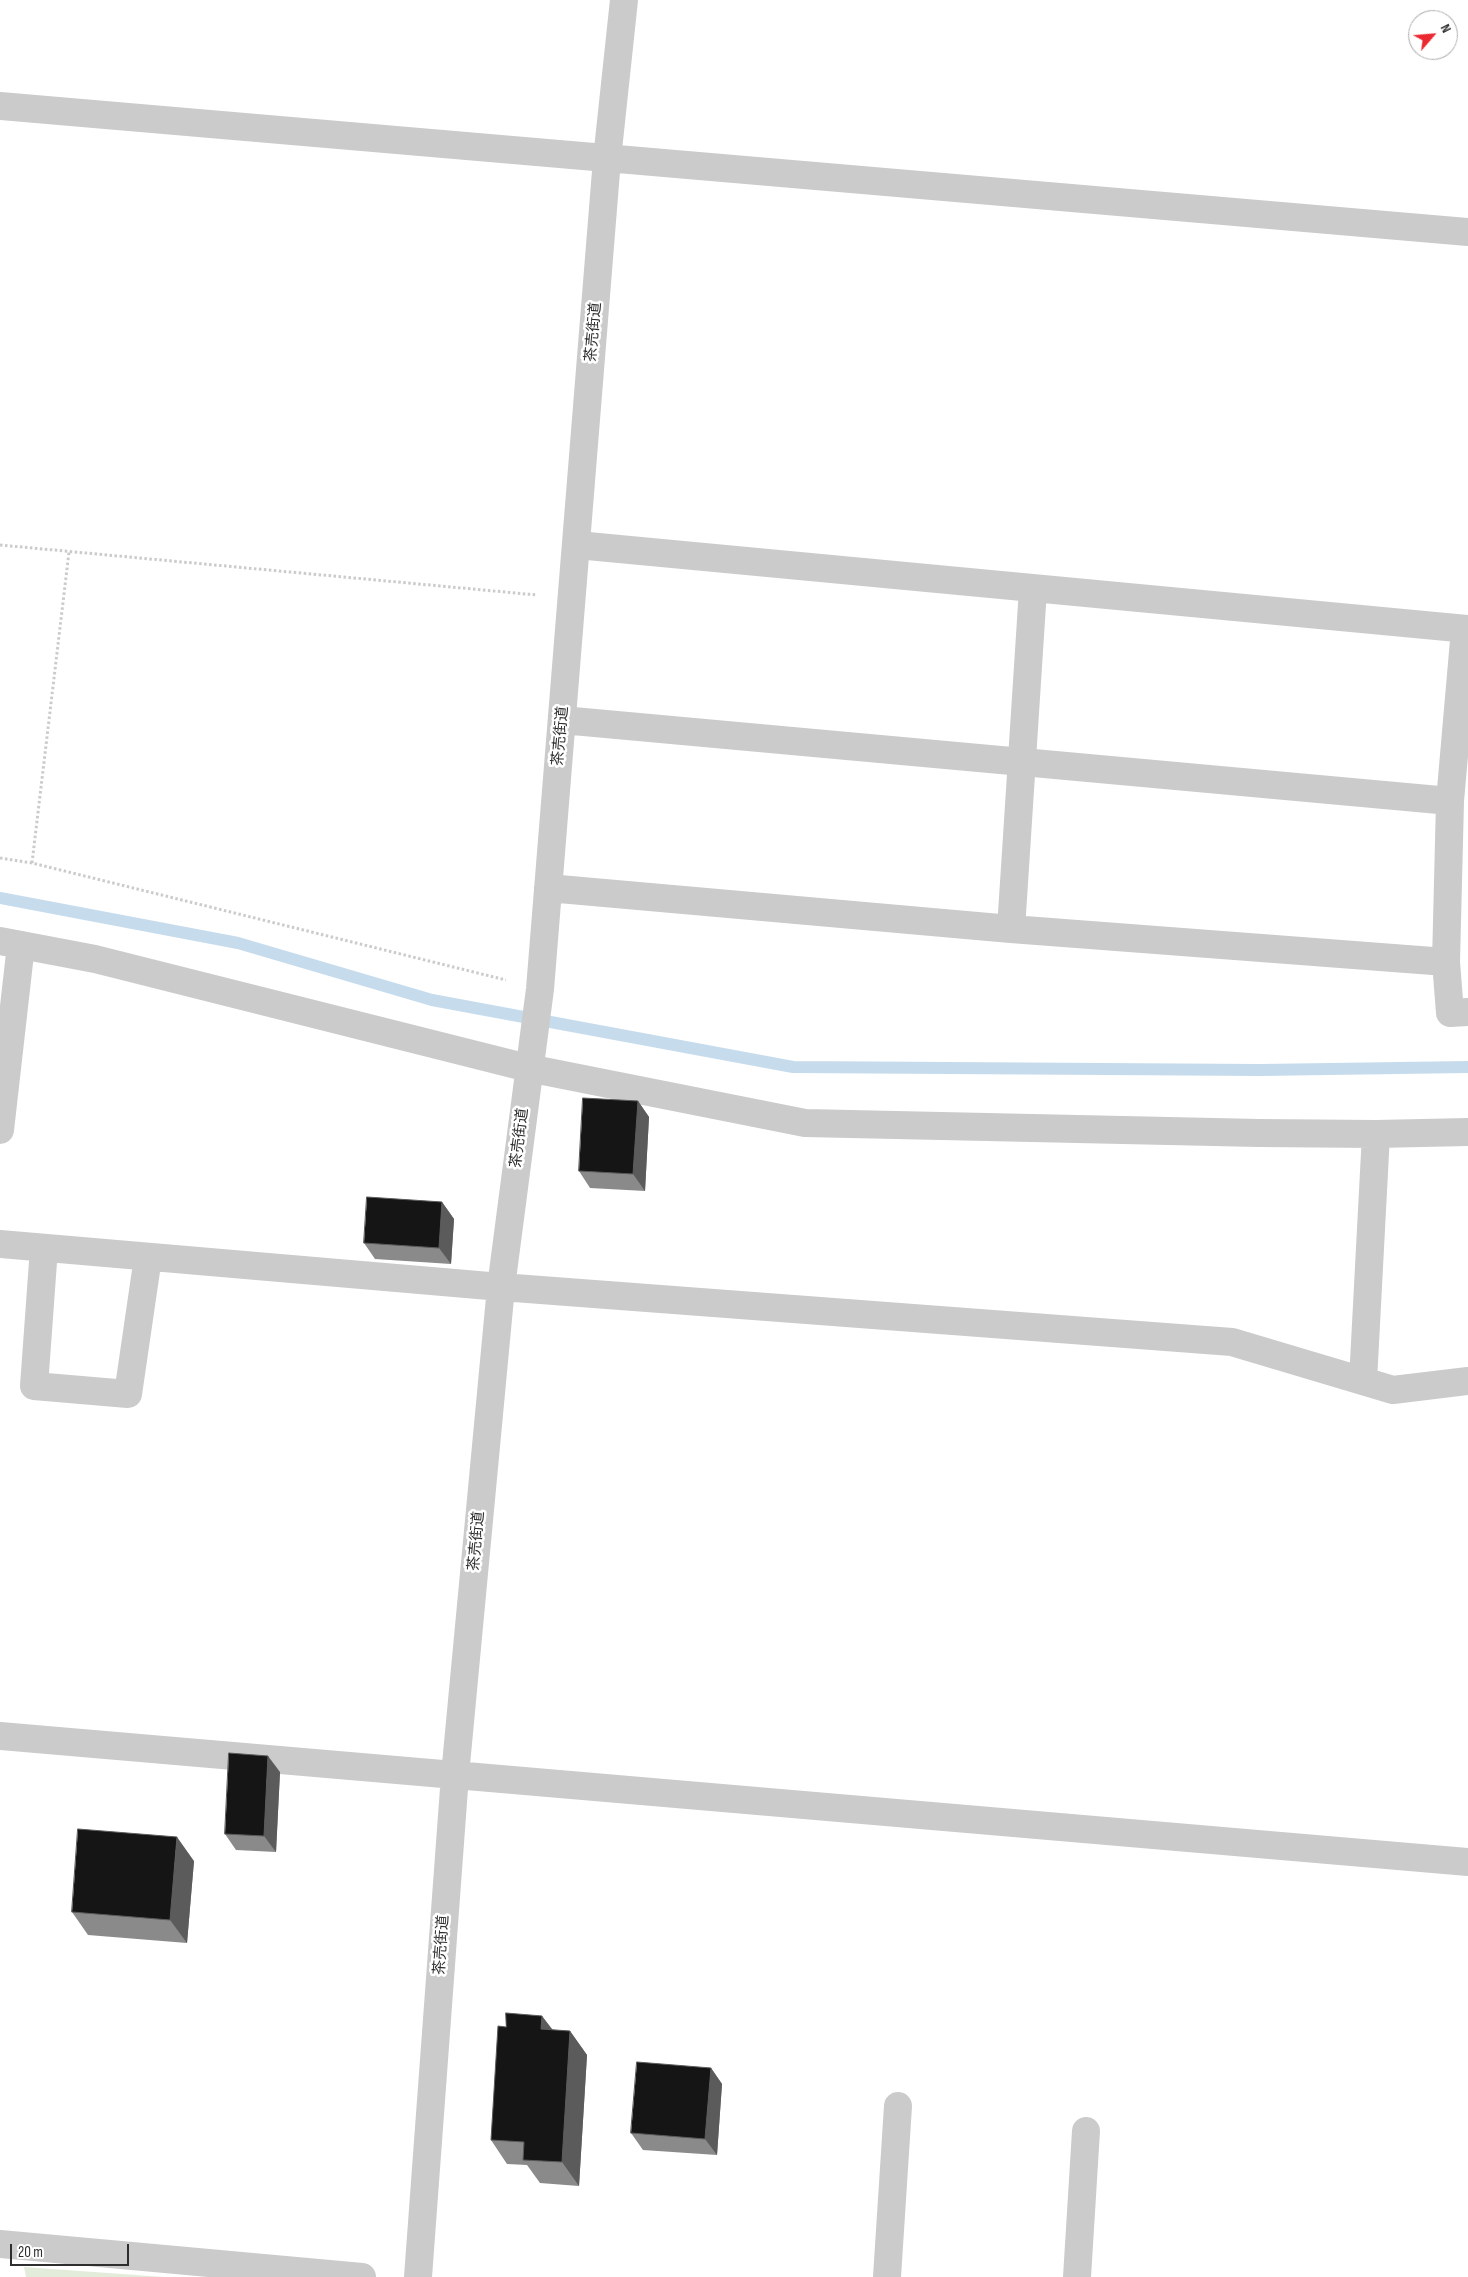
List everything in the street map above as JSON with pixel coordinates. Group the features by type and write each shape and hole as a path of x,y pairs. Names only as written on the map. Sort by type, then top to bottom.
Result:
{"street":[{"name":"茶売街道","path":"418,2277 455,1775 501,1287 540,989 607,159 624,0"},
{"path":"0,106 1468,232"},
{"path":"577,545 1466,629 1450,801 1446,962 1450,1013 1468,1012"},
{"path":"1011,929 1033,589"},
{"path":"562,720 1450,801"},
{"path":"548,888 1011,929 1446,962"},
{"path":"0,1130 10,943 94,959 805,1123 1376,1134 1468,1132"},
{"path":"1363,1381 1376,1134"},
{"path":"0,1244 501,1287 1232,1342 1393,1390 1468,1381"},
{"path":"44,1248 34,1386 128,1394 148,1257"},
{"path":"0,1736 1468,1862"},
{"path":"887,2277 898,2106"},
{"path":"1077,2277 1086,2131"},
{"path":"0,2244 362,2277"}],"path":[{"path":"0,545 572,598"},
{"path":"32,863 69,552"},
{"path":"0,858 32,863 540,989"}],"green space":[{"path":"24,2267 164,2277 26,2277"}],"building":[{"path":"583,1098 638,1101 633,1174 579,1171"},
{"path":"367,1197 442,1202 439,1248 364,1243"},
{"path":"229,1753 268,1756 264,1836 225,1834"},
{"path":"78,1829 177,1837 170,1920 72,1912"},
{"path":"506,2013 542,2016 541,2029 570,2031 562,2162 523,2160 524,2142 491,2140 498,2026 506,2027"},
{"path":"637,2062 711,2068 705,2139 631,2133"}],"waterway":[{"path":"0,898 238,943 432,1000 793,1067 1260,1070 1468,1067"}]}
